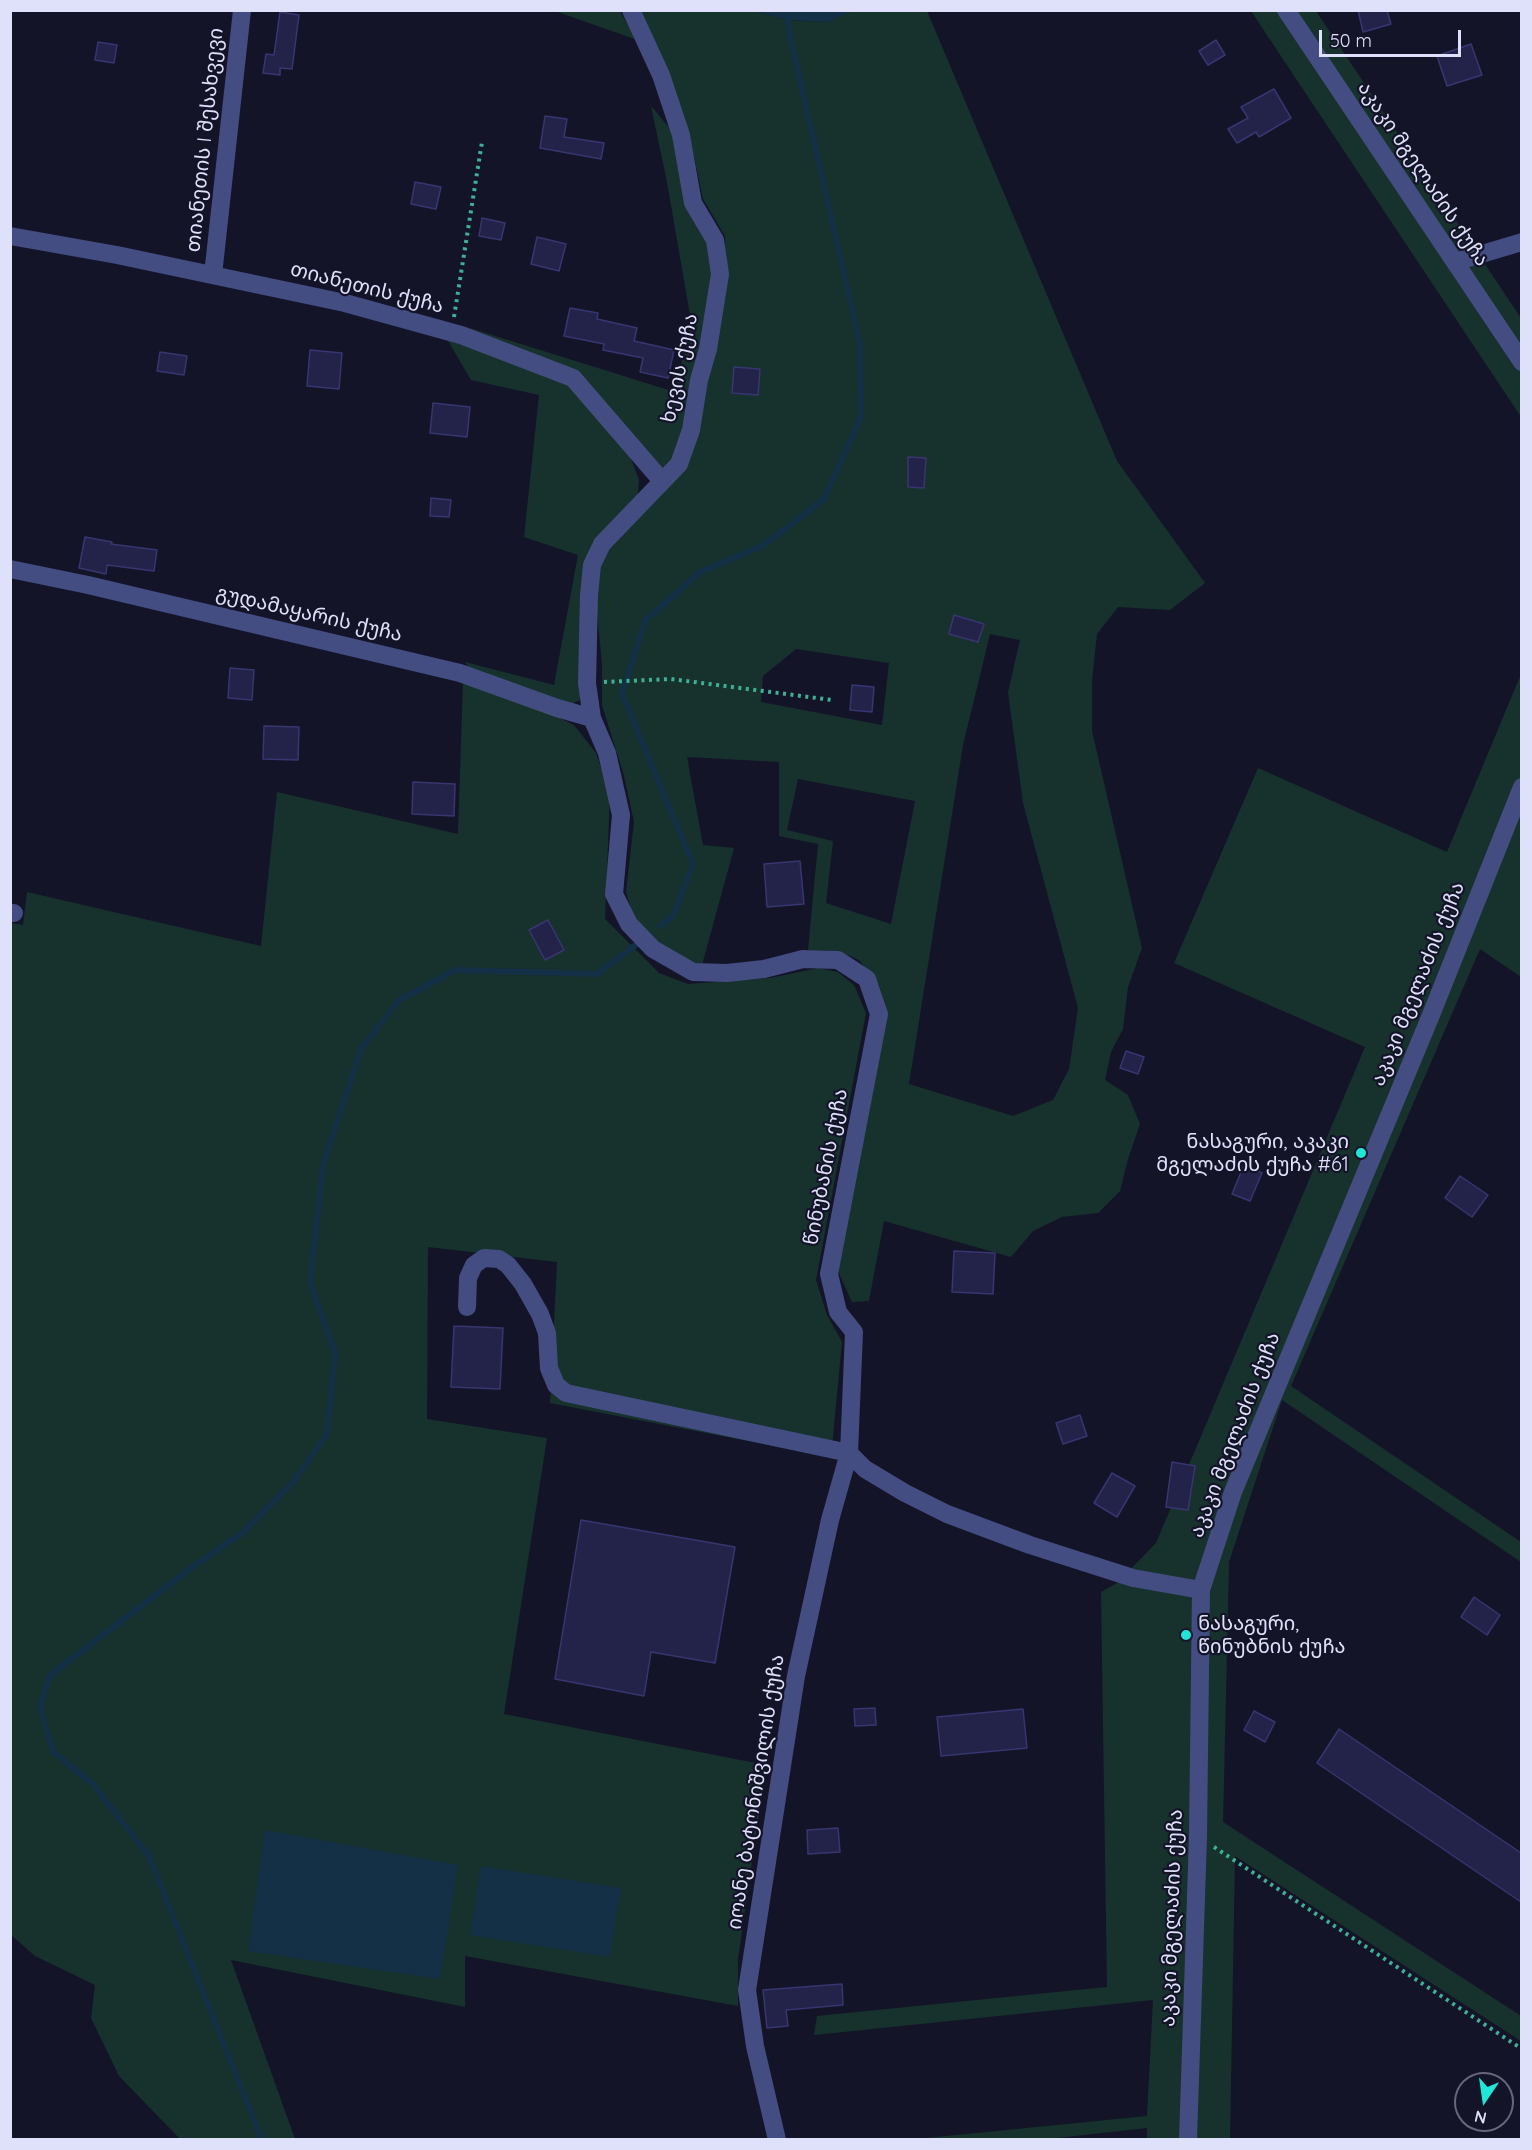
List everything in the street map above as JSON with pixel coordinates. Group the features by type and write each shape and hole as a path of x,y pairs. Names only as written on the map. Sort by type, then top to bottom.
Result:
{"street":[{"name":"თიანეთის I შესახვევი","path":"213,275 242,10"},
{"name":"ხევის ქუჩა","path":"592,718 587,683 592,565 602,544 679,464 691,430 699,380 708,349 720,274 715,240 693,203 681,135 661,75 631,10"},
{"name":"აკაკი მგელაძის ქუჩა","path":"1286,10 1521,362"},
{"name":"თიანეთის ქუჩა","path":"10,236 117,255 345,303 452,333 573,378 662,481"},
{"path":"1455,262 1521,242"},
{"name":"გუდამაყარის ქუჩა","path":"10,569 88,585 460,673 557,708 592,718"},
{"name":"წინუბანის ქუჩა","path":"592,718 607,753 621,815 614,894 628,924 653,949 693,972 727,973 764,969 803,959 838,960 867,979 879,1014 829,1274 838,1312 854,1332 849,1453"},
{"name":"აკაკი მგელაძის ქუჩა","path":"1188,2139 1198,1836 1201,1590 1233,1492 1431,1015 1521,787"},
{"path":"467,1307 468,1278 474,1265 484,1258 499,1259 508,1265 523,1284 540,1314 547,1334 549,1368 556,1386 566,1393 849,1453 865,1470 947,1514 1029,1545 1133,1578 1201,1590"},
{"name":"იოანე ბატონიშვილის ქუჩა","path":"777,2139 755,2046 747,1990 796,1676 830,1520 849,1453"}],"path":[{"path":"452,333 482,142"},
{"path":"587,683 671,679 832,700"},
{"path":"1198,1836 1521,2049"}],"green space":[{"path":"555,11 620,11 637,40"},
{"path":"639,11 755,11 788,20 828,22 851,11 927,11 1117,461 1205,583 1170,610 1118,607 1097,634 1092,680 1092,731 1142,948 1128,987 1123,1029 1111,1052 1105,1080 1128,1095 1140,1124 1120,1191 1098,1213 1062,1217 1033,1231 1011,1257 884,1221 869,1301 852,1302 837,1269 887,1010 879,985 859,960 839,951 808,950 818,844 779,836 779,762 687,757 703,845 734,848 702,965 688,963 667,950 643,928 633,916 626,892 634,822 624,776 602,705 602,664 595,591 599,566 613,541 679,476 726,291 725,236 703,199 689,132","holes":["990,634 1020,640 1008,692 1023,803 1078,1008 1069,1069 1053,1100 1013,1116 909,1084 963,745","796,649 889,663 882,725 761,702 763,676","798,779 915,801 891,924 826,903 833,841 787,830"]},
{"path":"1251,11 1316,11 1521,318 1521,417"},
{"path":"651,106 672,131 715,272 686,427 675,458 662,471 576,372 460,325 675,392 691,321 667,182"},
{"path":"447,339 571,382 630,456 639,480 637,503 593,542 586,568 580,700 567,706 469,668 465,662 554,685 578,555 524,537 539,395 471,380"},
{"path":"1521,674 1521,977 1480,949 1291,1386 1521,1542 1521,1562 1282,1400 1229,1562 1223,1822 1521,2016 1521,2041 1235,1856 1230,2139 1147,2139 1147,2128 1039,2140 916,2139 1147,2116 1153,2000 814,2035 817,2016 1107,1987 1101,1592 1117,1583 1156,1543 1365,1047 1174,963 1258,768 1447,852"},
{"path":"463,682 547,712 574,725 596,753 610,794 605,919 659,973 688,984 770,978 818,968 838,972 854,985 866,1013 816,1280 827,1315 842,1342 831,1457 550,1403 557,1262 428,1247 427,1419 547,1438 504,1714 766,1765 738,1959 738,2006 465,1956 465,2007 231,1960 295,2139 180,2139 119,2076 91,2018 95,1985 35,1956 11,1935 11,923 23,925 27,892 261,946 277,792 458,834"}],"water":[{"path":"755,11 851,11 829,22 788,20"},
{"path":"265,1830 458,1865 440,1979 248,1951"},
{"path":"481,1866 621,1888 610,1957 470,1935"}],"building":[{"path":"1358,10 1387,10 1391,24 1363,32"},
{"path":"280,12 299,15 292,69 280,68 280,75 263,73 266,54 274,55"},
{"path":"1216,40 1225,55 1208,65 1199,51"},
{"path":"98,42 117,45 114,63 95,60"},
{"path":"1471,44 1482,75 1447,86 1437,56"},
{"path":"1274,89 1291,118 1259,137 1256,132 1237,143 1228,129 1248,118 1241,107"},
{"path":"545,116 567,119 564,137 604,143 601,159 540,148"},
{"path":"415,182 441,187 436,209 411,204"},
{"path":"482,218 505,223 501,240 479,236"},
{"path":"537,237 566,244 559,271 531,264"},
{"path":"570,308 598,313 597,319 637,328 634,341 674,350 668,378 640,372 643,358 603,350 604,344 564,336"},
{"path":"310,350 342,353 339,389 307,386"},
{"path":"160,352 187,356 184,375 157,371"},
{"path":"734,367 760,369 758,395 732,393"},
{"path":"433,403 470,407 467,437 430,433"},
{"path":"908,457 926,458 924,488 908,487"},
{"path":"431,498 451,500 449,517 430,516"},
{"path":"85,537 112,542 111,544 157,550 154,571 107,565 106,574 79,568"},
{"path":"954,615 984,624 978,642 949,634"},
{"path":"230,668 254,670 252,700 228,698"},
{"path":"852,685 874,687 872,712 850,710"},
{"path":"264,726 299,727 298,760 263,759"},
{"path":"413,782 455,784 454,816 412,814"},
{"path":"800,861 804,904 767,907 764,864"},
{"path":"548,920 564,950 545,960 529,930"},
{"path":"1126,1051 1144,1057 1138,1074 1120,1068"},
{"path":"1244,1165 1262,1173 1250,1201 1232,1194"},
{"path":"1460,1176 1488,1195 1472,1217 1445,1198"},
{"path":"954,1251 995,1253 993,1294 952,1292"},
{"path":"454,1326 503,1328 500,1389 451,1387"},
{"path":"1080,1415 1087,1436 1063,1444 1056,1423"},
{"path":"1172,1462 1195,1466 1188,1510 1166,1507"},
{"path":"1112,1473 1135,1486 1117,1517 1094,1503"},
{"path":"581,1520 735,1547 715,1663 651,1652 644,1696 555,1679"},
{"path":"1474,1597 1500,1615 1487,1635 1461,1617"},
{"path":"875,1708 876,1725 855,1726 854,1709"},
{"path":"1023,1709 1027,1748 941,1756 937,1717"},
{"path":"1254,1711 1275,1722 1265,1742 1244,1730"},
{"path":"1339,1729 1521,1853 1521,1902 1317,1763"},
{"path":"838,1828 840,1852 808,1854 807,1830"},
{"path":"842,1984 843,2005 786,2010 788,2026 767,2028 763,1990"}],"waterway":[{"path":"660,926 673,916 693,864 622,694 645,621 700,572 764,545 824,499 861,417 860,344 790,36 787,10"},
{"path":"262,2140 149,1856 92,1783 53,1752 40,1707 50,1675 198,1563 241,1534 292,1483 327,1434 335,1353 310,1282 323,1165 361,1049 398,1001 455,970 597,974 637,944"}],"place":[{"name":"ნასაგური, აკაკი მგელაძის ქუჩა #61","path":"1361,1153"},
{"name":"ნასაგური, წინუბნის ქუჩა","path":"1186,1635"}]}
